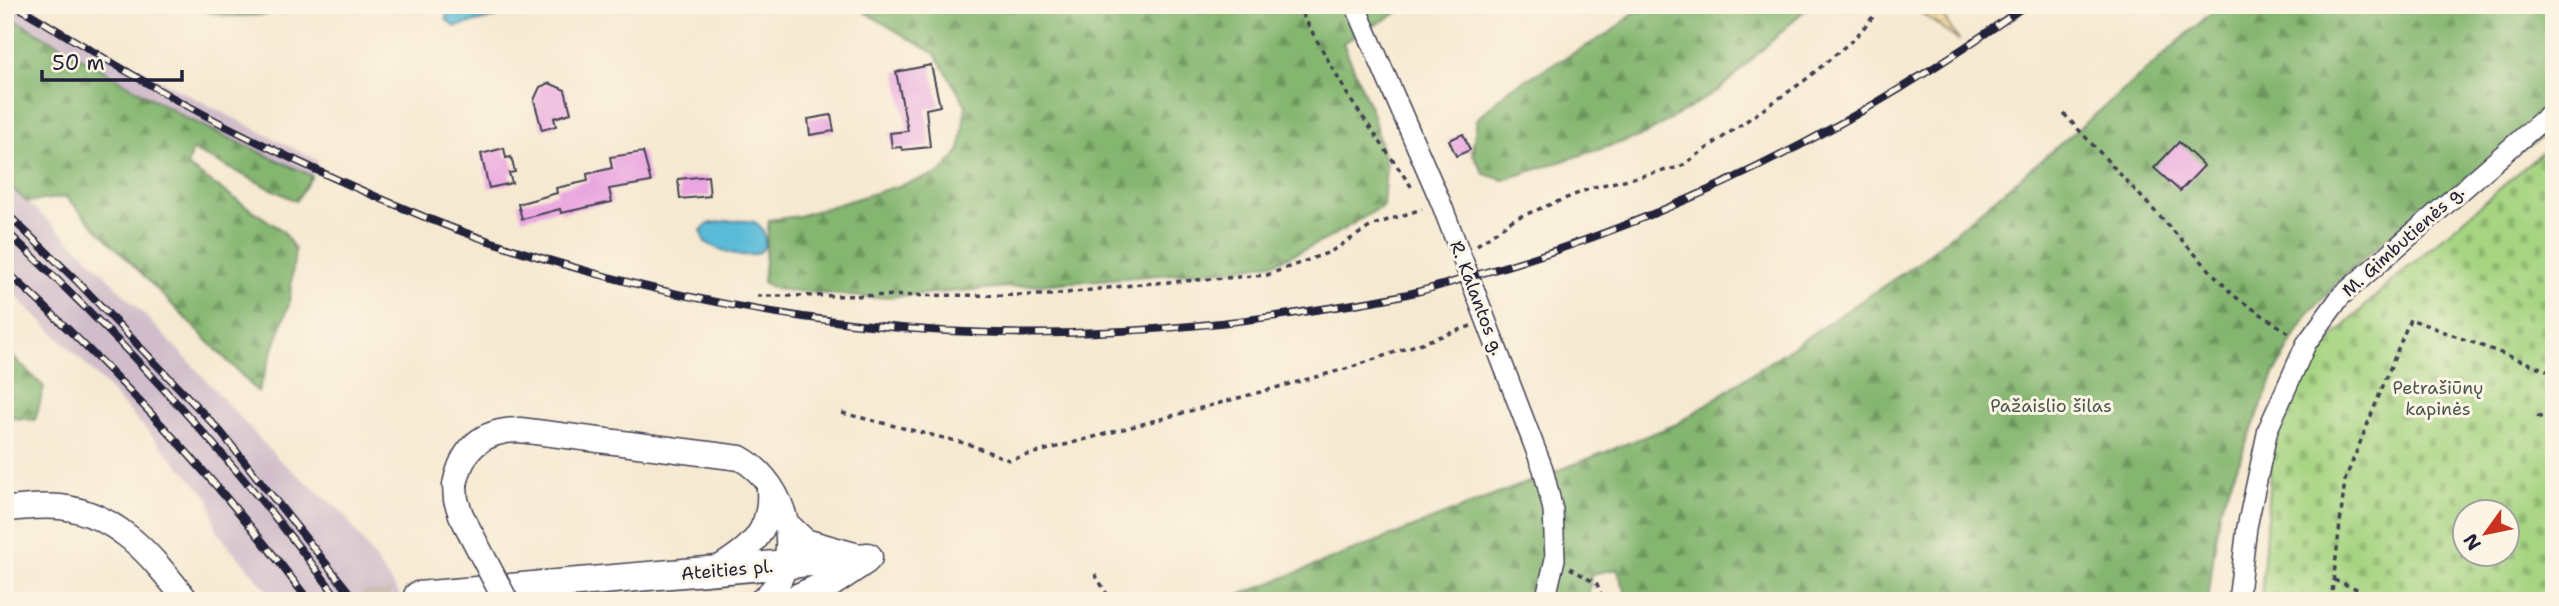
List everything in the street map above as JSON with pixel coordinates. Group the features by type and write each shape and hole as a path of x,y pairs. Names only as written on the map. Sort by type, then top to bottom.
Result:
{"highway":[{"name":"Ateities pl.","path":"418,596 868,557"},
{"path":"791,601 829,584 868,557"}],"main road":[{"path":"506,601 461,515 455,485 465,454 476,443 497,432 520,429 726,454 752,464 762,473 779,503 789,550 780,581 761,601"},
{"path":"714,571 741,555 760,534 770,504 769,484"},
{"path":"5,509 58,507 88,513 132,537 187,601"},
{"path":"785,522 805,541 868,557"}],"street":[{"name":"R. Kalantos g.","path":"1355,5 1433,205 1461,253 1543,469 1553,510 1555,559 1545,601"},
{"name":"M. Gimbutienės g.","path":"2238,601 2247,527 2267,429 2306,344 2341,296 2554,110"}],"path":[{"path":"234,5 282,12 295,5"},
{"path":"757,296 1050,295 1141,284 1267,275 1329,251 1373,225 1433,205 1350,99 1297,5"},
{"path":"1461,253 1484,242 1514,219 1594,187 1681,167 1804,81 1855,38 1883,5"},
{"path":"2064,114 2234,296 2306,344"},
{"path":"2331,601 2345,480 2410,319 2554,373"},
{"path":"842,413 968,444 1009,460 1349,368 1486,321"},
{"path":"2537,416 2554,421"},
{"path":"1555,559 1597,583 1604,601"},
{"path":"1095,574 1111,601"},
{"path":"2333,580 2388,601"}],"shaded area":[{"path":"5,5 28,5 126,63 318,161 312,176 188,119 5,14"},
{"path":"5,182 84,253 185,357 277,458 343,513 404,601 276,601 217,532 209,498 92,371 5,285"}],"green space":[{"path":"179,5 272,5 266,15 228,16"},
{"path":"858,5 1411,5 1343,43 1372,112 1386,165 1383,206 1325,240 1276,262 1235,269 873,298 775,289 763,282 769,220 799,216 941,173 960,150 966,105 935,54 866,13"},
{"path":"1643,5 1810,5 1719,90 1644,135 1503,180 1484,174 1472,152 1477,119 1509,89 1611,32"},
{"name":"Pažaislio šilas","path":"2220,5 2554,5 2554,131 2419,210 2352,268 2307,315 2274,375 2219,511 2208,601 1629,601 1617,569 1591,574 1588,601 1224,601 1677,424 1918,263 2115,98"},
{"path":"5,14 188,119 312,176 296,201 193,150 187,166 283,231 295,250 289,304 258,392 66,197 27,202 5,182"},
{"name":"Petrašiūnų kapinės","path":"2554,142 2554,601 2261,601 2272,446 2294,390 2317,353 2383,289"},
{"path":"5,349 44,387 35,420 5,417"}],"sand":[{"path":"1911,5 1945,5 1939,10 1959,41"}],"water":[{"path":"453,5 523,5 508,14 455,27 446,19 447,11"},
{"path":"726,221 757,224 765,238 762,250 757,254 742,255 705,242 701,230 708,224"}],"building":[{"path":"931,65 940,106 926,109 930,147 902,150 901,147 892,148 890,133 908,131 896,72"},
{"path":"549,83 565,90 571,113 554,118 556,126 542,130 534,100 540,87"},
{"path":"831,115 834,131 810,135 808,119"},
{"path":"1463,134 1470,150 1456,156 1449,140"},
{"path":"2179,142 2204,166 2180,191 2154,168"},
{"path":"504,148 506,158 511,157 515,172 509,173 512,183 489,188 481,154"},
{"path":"643,152 651,182 609,189 612,202 561,213 560,209 522,219 518,204 557,193 556,188 588,181 587,174 612,168 610,157"},
{"path":"708,176 710,196 680,199 678,179"}],"tunnel":[{"path":"364,601 418,596"}],"railway":[{"path":"15,5 173,98 267,147 395,205 513,249 601,275 774,313 947,331 1033,333 1120,331 1208,324 1350,305 1422,291 1550,252 1693,197 1831,129 1962,49 2026,5"},
{"path":"5,212 76,280 220,431 356,601"},
{"path":"5,230 95,317 181,408 263,503 340,601"},
{"path":"5,270 87,347 165,428 275,556 309,601"}]}
